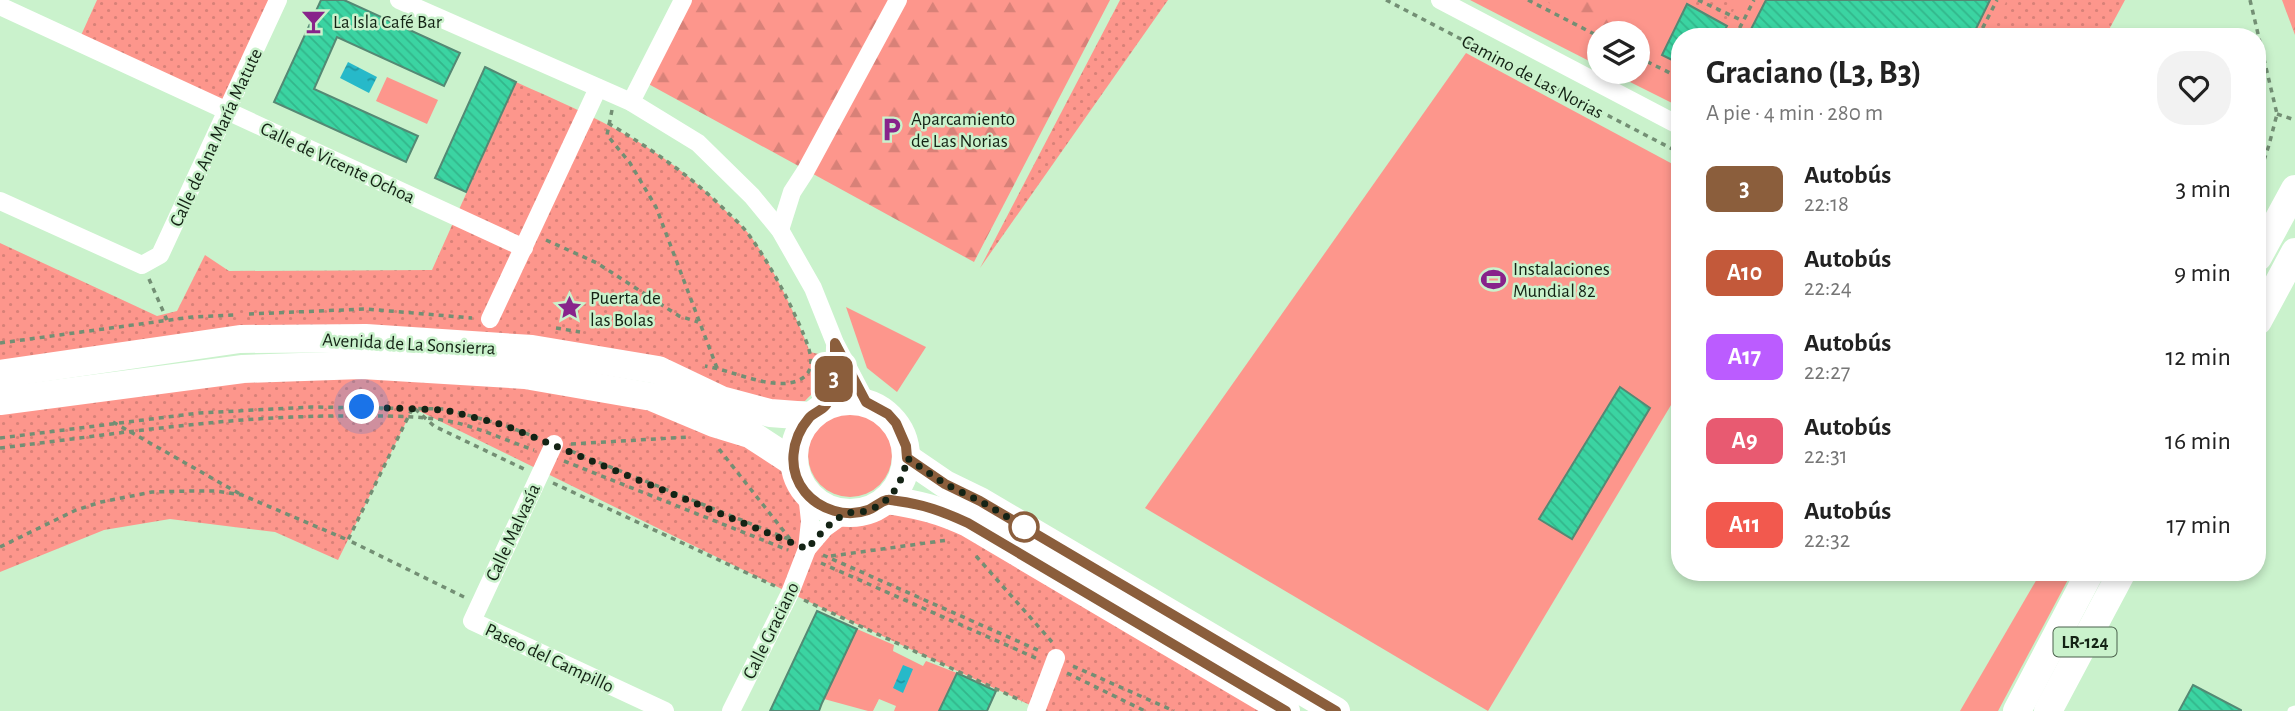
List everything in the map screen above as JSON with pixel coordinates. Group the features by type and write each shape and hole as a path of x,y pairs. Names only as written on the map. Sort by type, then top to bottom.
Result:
{"main road":[{"path":"2266,242 2295,189"},
{"path":"2266,306 2295,252"},
{"name":"Avenida de La Sonsierra","path":"0,374 240,340 366,338 531,349 658,370 721,400 770,413 818,411"},
{"name":"Avenida de La Sonsierra","path":"0,401 243,369 362,365 525,374 652,397 714,423 750,434 793,462"},
{"path":"846,400 866,402 888,414 896,423 906,446 907,458 901,481 886,500 867,511 846,513 825,507 807,494 798,479 793,462 797,438 818,411 846,400"},
{"path":"907,458 945,484 980,501 1336,711"},
{"path":"886,500 919,504 968,523 1286,711"},
{"name":"LR-124","path":"2017,711 2085,581"},
{"name":"LR-124","path":"2048,711 2117,581"}],"street":[{"name":"Calle de Ana María Matute","path":"142,265 160,255 278,0"},
{"path":"399,0 623,99 698,143 752,196 780,230 813,288 835,343 866,402"},
{"path":"623,99 683,0"},
{"path":"780,230 792,192 898,0"},
{"name":"Camino de Las Norias","path":"1440,0 1671,121"},
{"name":"Calle de Vicente Ochoa","path":"0,6 227,111 527,241"},
{"path":"490,319 598,88"},
{"path":"752,196 771,198 792,192"},
{"path":"0,201 142,265"},
{"path":"818,411 834,378 835,343"},
{"name":"Calle Malvasía","path":"475,613 552,450"},
{"name":"Calle Graciano","path":"732,711 790,593 810,521 807,494"},
{"name":"Calle Graciano","path":"801,549 846,513"},
{"name":"Paseo del Campillo","path":"475,613 665,711"},
{"path":"1037,710 1058,657"}],"path":[{"name":"Camino de Las Norias","path":"1386,0 1671,148"},
{"path":"1528,0 1587,30"},
{"path":"1698,0 1743,21"},
{"path":"1740,28 1754,0"},
{"path":"1983,28 1997,0"},
{"path":"2249,0 2256,28"},
{"path":"1650,63 1671,74"},
{"path":"2266,69 2277,114 2266,154"},
{"path":"608,123 662,156 704,189 748,233 796,317 810,353 811,363 800,380 784,383 760,380 717,368 656,207 637,172 607,135 608,123 623,99"},
{"path":"2277,114 2295,120"},
{"path":"527,241 597,263 679,316 698,322"},
{"path":"142,265 167,321"},
{"path":"0,438 211,412 311,407 413,407 457,412 504,425 552,450 801,549 977,631 1058,657 1074,667 1174,711"},
{"path":"348,540 413,407"},
{"path":"413,407 434,426 1037,710"},
{"path":"0,448 286,416 408,418 453,422 552,450 801,549 828,557 1058,657 1145,711"},
{"path":"113,422 242,495 348,540 475,613"},
{"path":"552,450 696,437"},
{"path":"718,447 801,549"},
{"path":"0,547 76,510 127,496 152,492 216,491 242,495"},
{"path":"828,557 948,540"},
{"path":"970,548 1058,657 1074,667"}],"green space":[{"path":"97,0 278,0 227,111 78,42"},
{"name":"Aparcamiento de Las Norias","path":"684,0 1110,0 974,262 643,81"},
{"path":"1120,0 1168,0 980,268"},
{"path":"1470,0 2028,0 2013,28 1671,28 1671,102 1634,84 1650,84 1650,21 1587,21 1587,60"},
{"path":"1543,0 1625,0 1614,21 1587,23"},
{"path":"1687,0 1739,0 1728,21"},
{"path":"2007,0 2125,0 2110,28 1993,28"},
{"path":"2282,0 2295,0 2295,35"},
{"name":"Instalaciones Mundial 82","path":"1466,53 1671,163 1671,405 1488,711 1145,508"},
{"path":"387,77 438,100 427,124 376,101"},
{"path":"516,82 600,121 650,149 698,185 745,230 775,275 810,352 827,356 821,381 805,401 781,402 366,338 0,375 0,243 157,316 177,311 205,255 229,271 432,270"},
{"path":"846,307 926,347 897,392 867,368"},
{"path":"243,369 652,397 793,462 807,494 808,547 846,513 867,511 877,506 919,504 1286,711 1043,711 790,593 413,408 338,560 275,532 170,519 104,530 0,572 0,401"},
{"path":"850,413 866,416 880,425 889,439 892,455 889,471 880,485 866,494 850,497 834,494 820,485 811,471 808,455 811,439 820,425 834,416"},
{"path":"2036,581 2067,581 1998,711 1960,711"},
{"path":"857,629 894,645 893,651 923,666 926,661 957,673 939,711 894,711 896,706 879,699 873,711 868,711 824,699"}],"water":[{"path":"348,62 377,77 369,93 340,78"},
{"path":"903,665 913,669 903,693 893,688"}],"building":[{"path":"321,0 344,0 460,53 444,86 337,37 314,89 418,136 406,162 274,102"},
{"path":"1766,0 1990,0 1976,28 1752,28"},
{"path":"1687,4 1727,26 1726,28 1675,28"},
{"path":"1671,37 1671,60 1662,55"},
{"path":"485,67 516,82 466,192 435,178"},
{"path":"1620,387 1650,408 1572,539 1539,519"},
{"path":"817,611 857,629 819,711 770,711"},
{"path":"957,673 996,691 987,711 939,711"},
{"path":"2193,685 2241,710 2241,711 2179,711"}],"bus line":[{"name":"3","path":"1286,711 968,523 940,510 886,500 867,511 846,513 818,504 807,494 798,479 793,462 794,445 810,416 826,405 834,378 835,343 866,402 878,407 896,423 906,446 907,458 945,484 980,501 1336,711"}],"place":[{"name":"La Isla Café Bar","path":"313,21"},
{"name":"Aparcamiento de Las Norias","path":"891,129"},
{"name":"Instalaciones Mundial 82","path":"1493,279"},
{"name":"Puerta de las Bolas","path":"570,308"}],"route":[{"path":"362,407 445,410 504,425 792,540 807,549 825,528 846,513 867,511 886,500 897,488 904,474 907,458 945,484 1028,529 1024,527"}]}
